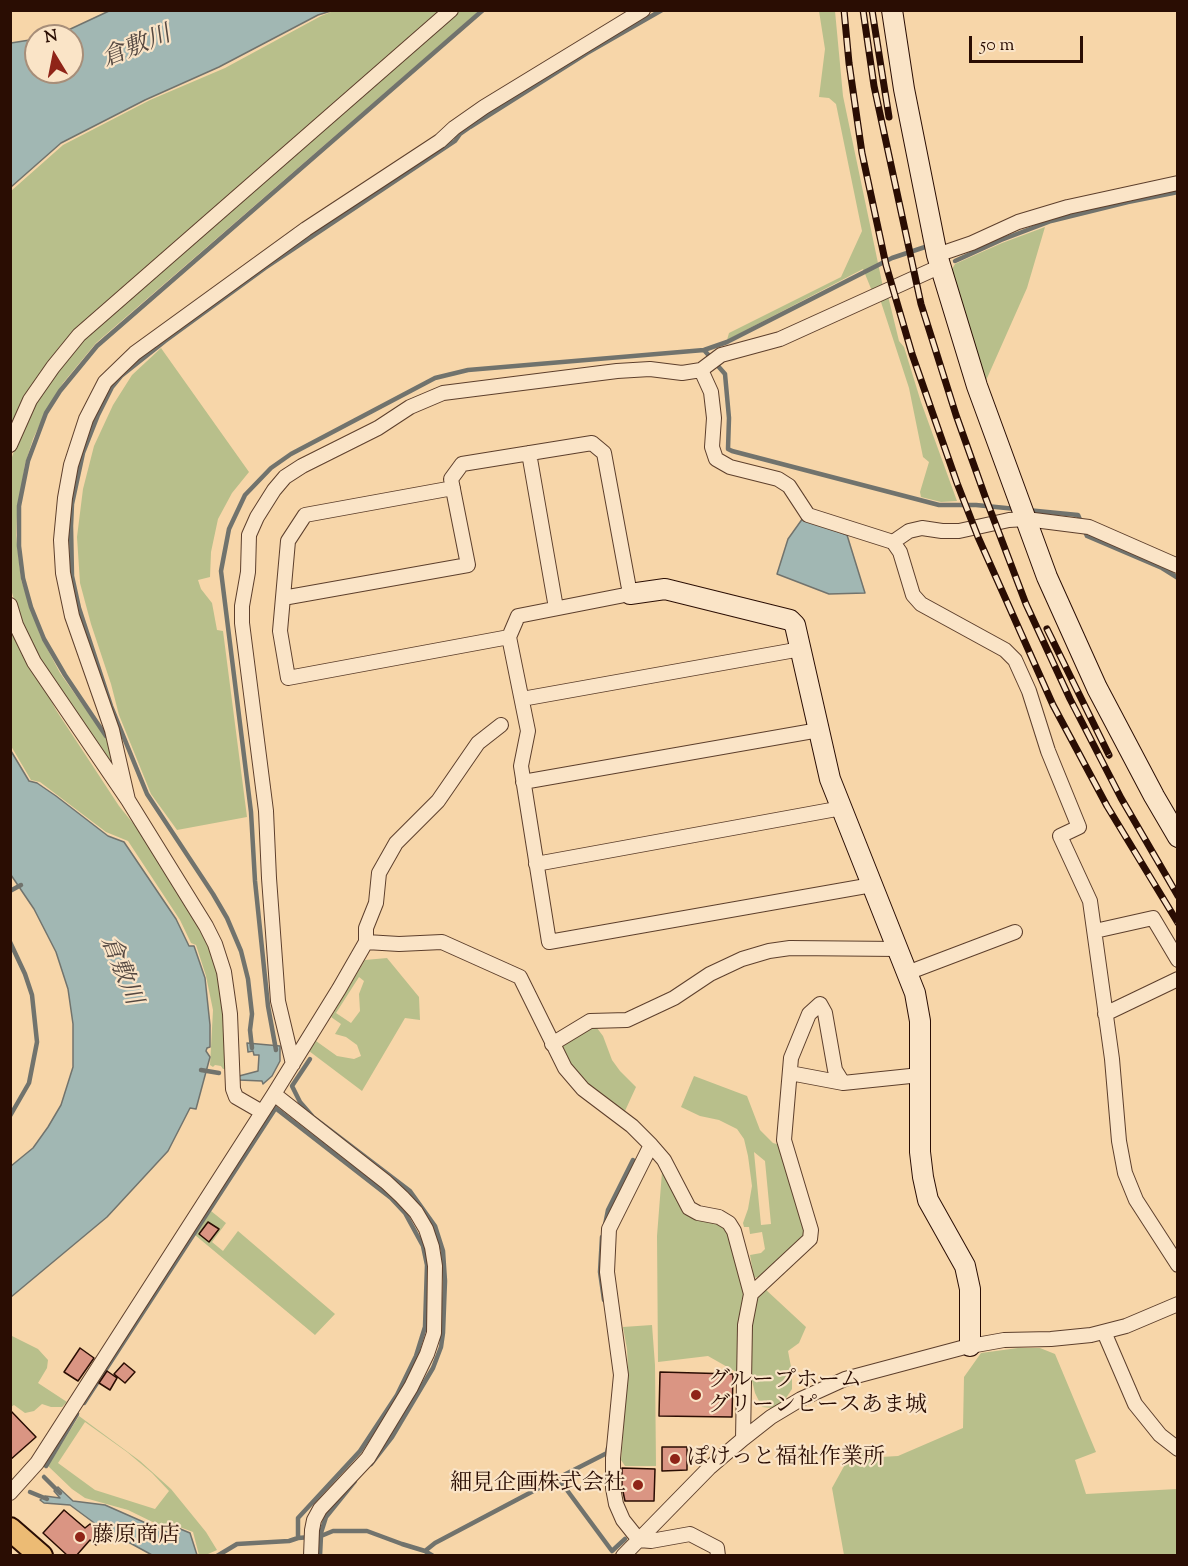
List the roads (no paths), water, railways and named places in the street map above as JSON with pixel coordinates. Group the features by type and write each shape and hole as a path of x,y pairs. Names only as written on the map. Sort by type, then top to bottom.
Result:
{"main road":[{"path":"10,1529 41,1556"}],"street":[{"path":"10,445 30,400 79,336 451,10"},
{"path":"128,800 113,733 72,616 63,573 61,540 71,465 86,418 105,382 135,353 306,229 440,141 484,107 643,10"},
{"path":"892,10 904,89 939,260 977,386 1047,577 1097,688 1178,837"},
{"path":"293,1064 278,1001 268,878 266,811 242,623 242,606 248,572 249,535 265,503 285,477 302,466 378,428 410,407 443,393 617,371 650,369 682,373 709,364 721,355 780,339 1018,222 1132,191 1178,183"},
{"path":"709,364 714,418 712,447 716,459 730,467 778,479 789,486 808,515 893,542 900,552 913,595 921,604 1005,650 1015,660 1029,691 1048,751 1079,827 1060,836 1089,901 1095,931 1119,1141 1125,1173 1136,1200 1178,1265"},
{"path":"283,598 468,565 451,479 462,464 592,443 604,453 630,594"},
{"path":"529,453 556,608"},
{"path":"453,488 305,515 288,541 280,631 288,678 509,637"},
{"path":"893,542 909,531 922,528 959,531 1009,520 1023,512 1082,526 1178,566"},
{"path":"872,885 549,942 521,766 528,731 509,637 518,616 665,589 790,620 795,625 830,779 915,993 921,1021 920,1152 923,1177 928,1200 965,1266 970,1288 970,1346"},
{"path":"10,605 16,625 34,662 128,800 196,907 215,944 224,972 230,1014 233,1089 236,1097 262,1112"},
{"path":"522,699 801,649"},
{"path":"10,1492 37,1463 293,1064 366,942 366,928 376,903 379,873 396,843 438,801 478,743 501,725"},
{"path":"524,782 819,730"},
{"path":"536,864 842,808"},
{"path":"1095,931 1153,918 1178,960"},
{"path":"907,973 1015,932"},
{"path":"366,942 399,944 442,942 520,977 565,1068 583,1089 632,1126 651,1145 664,1160 689,1208 698,1214 719,1217 729,1223 734,1231 751,1294 745,1325 742,1439"},
{"path":"552,1044 590,1021 627,1020 674,998 710,974 742,959 769,951 790,948 898,949"},
{"path":"1105,1014 1178,979"},
{"path":"751,1294 810,1239 811,1230 784,1140 791,1059 809,1014 819,1004 825,1014 835,1070 843,1083"},
{"path":"790,1073 843,1083 920,1075"},
{"path":"274,1094 402,1197 416,1212 426,1229 435,1266 434,1333 421,1367 368,1458 320,1509 315,1520 312,1542"},
{"path":"651,1145 609,1229 607,1272 621,1376 613,1458 613,1488 616,1504 623,1520 639,1540 651,1541 690,1534 717,1548 718,1556"},
{"path":"623,1556 709,1468 742,1439 771,1417 801,1399 845,1379 970,1346 1104,1332 1126,1326 1178,1304"},
{"path":"1104,1332 1135,1404 1160,1435 1178,1449"}],"water":[{"name":"倉敷川","path":"109,10 331,11 318,15 219,67 145,100 61,143 11,187 11,43 24,41 24,84 84,84 84,24 81,24"},
{"path":"803,518 847,535 865,593 829,594 777,574 788,539"},
{"name":"倉敷川","path":"11,751 29,781 37,783 56,796 108,836 124,842 176,919 189,946 194,946 205,978 210,1025 210,1047 206,1051 210,1057 196,1109 190,1108 168,1151 107,1217 11,1297 11,1166 33,1148 61,1105 73,1067 73,1024 68,989 56,952 34,909 11,875"},
{"path":"247,1043 280,1046 280,1061 272,1076 263,1084 262,1081 239,1080 239,1076 258,1071 259,1055 254,1055 253,1051 248,1052"},
{"path":"58,1487 73,1501 105,1505 164,1531 172,1533 178,1528 190,1533 197,1555 152,1555 97,1525 70,1505 44,1503 40,1500 45,1496 60,1498 54,1491"}],"waterway":[{"path":"112,734 106,736 44,639 31,607 23,578 19,546 19,506 28,461 46,413 60,391 97,346 483,10"},
{"path":"252,1048 250,1030 252,1014 248,979 241,951 227,918 213,894 147,794 111,706 79,608 72,576 72,504 83,453 98,415 112,387 121,376 265,268 455,141 470,127 587,53 662,10"},
{"path":"955,261 1051,221 1178,192"},
{"path":"276,1050 268,1006 255,881 251,812 221,571 229,529 245,495 271,468 291,454 435,378 468,370 704,350 727,342 892,258 925,247"},
{"path":"704,350 725,374 729,418 728,449 939,505 976,505 1016,509"},
{"path":"1027,510 1078,515 1087,536 1162,568 1178,578"},
{"path":"10,891 21,885"},
{"path":"10,942 32,995 37,1042 29,1083 10,1116"},
{"path":"310,1059 292,1086 300,1102 313,1117 410,1191 435,1226 443,1251 445,1281 441,1347 433,1368 392,1437 371,1464"},
{"path":"201,1070 219,1073"},
{"path":"274,1107 391,1198 405,1213 423,1246 427,1265 425,1327 416,1356 397,1395 360,1451 298,1518 298,1538 311,1537"},
{"path":"84,1403 275,1109"},
{"path":"605,1225 608,1210 633,1160"},
{"path":"602,1237 600,1272 604,1300"},
{"path":"46,1466 77,1414"},
{"path":"558,1478 607,1453 608,1448"},
{"path":"44,1477 60,1493"},
{"path":"425,1551 435,1543 558,1478 612,1551 625,1539"},
{"path":"320,1536 326,1517 355,1481"},
{"path":"30,1492 47,1499"},
{"path":"321,1536 333,1531 367,1531 425,1551 433,1556"},
{"path":"319,1536 321,1536 320,1556"},
{"path":"217,1556 237,1544 289,1541 298,1538"}],"railway":[{"path":"844,10 862,153 886,265 912,354 957,483 978,537 1053,705 1107,806 1178,923"},
{"path":"863,10 874,86 921,304 956,415 1026,604 1070,699 1121,798 1178,896"},
{"path":"872,10 889,117"},
{"path":"1047,629 1109,755"}],"place":[{"name":"グループホーム グリーンピースあま城","path":"696,1395"},
{"name":"ぽけっと福祉作業所","path":"675,1459"},
{"name":"細見企画株式会社","path":"638,1485"},
{"name":"藤原商店","path":"80,1537"}]}
